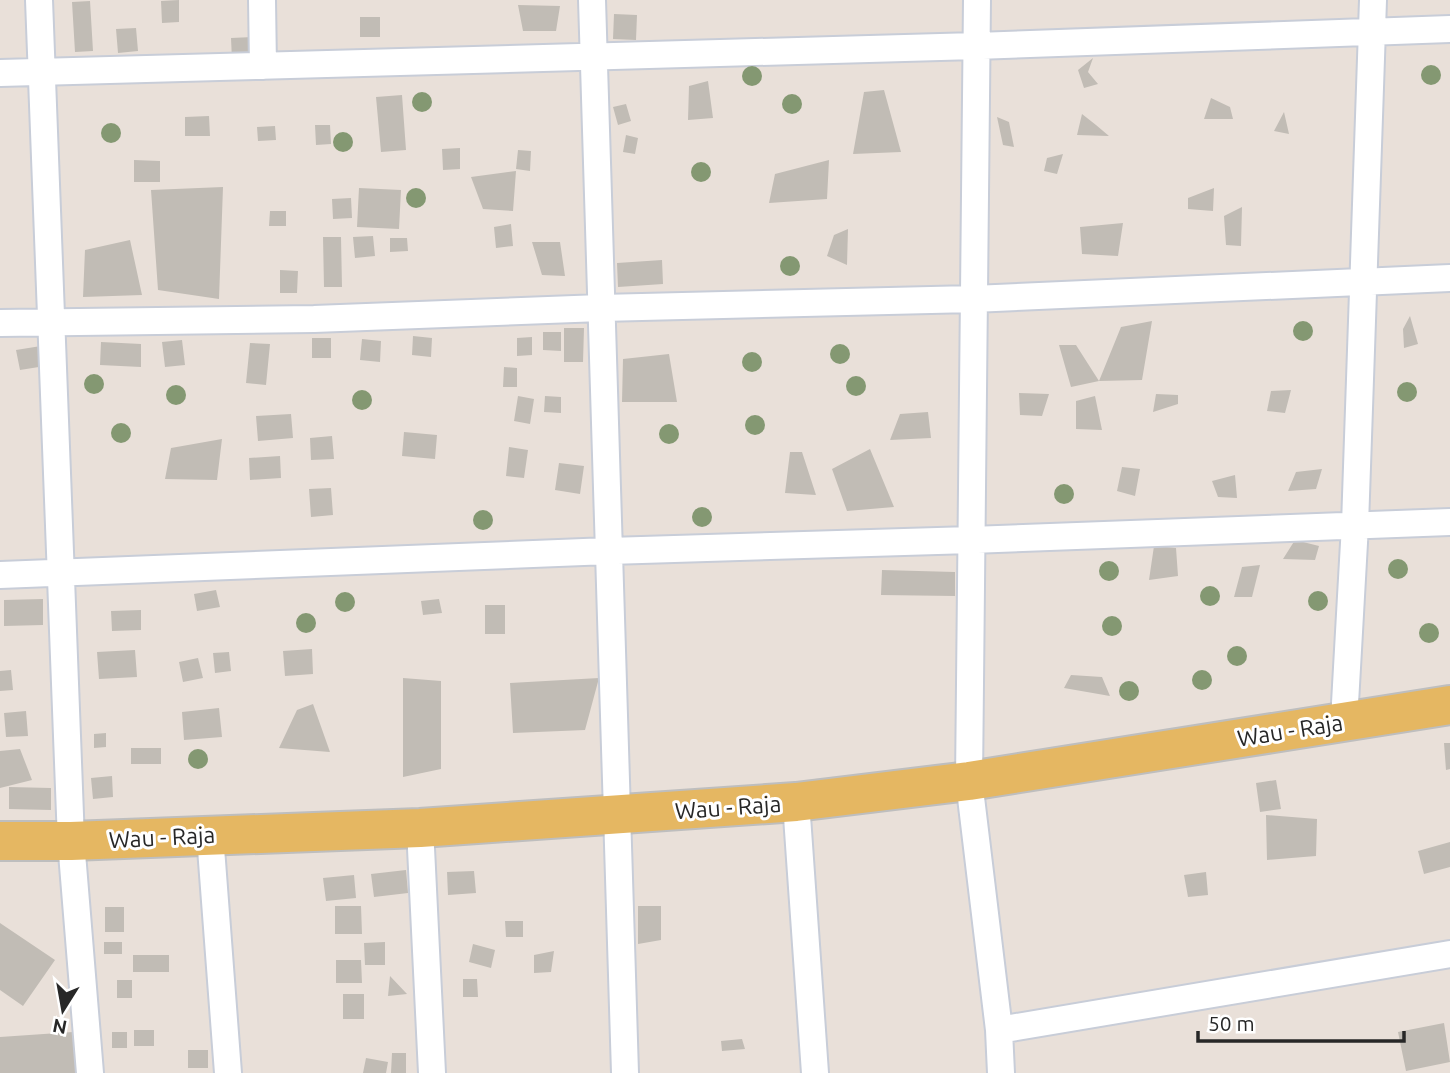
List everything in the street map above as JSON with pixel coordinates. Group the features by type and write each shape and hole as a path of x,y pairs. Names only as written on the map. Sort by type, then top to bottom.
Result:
{"main road":[{"name":"Wau - Raja","path":"0,841 71,841 420,828 796,802 969,781 1450,705"}],"street":[{"path":"39,0 71,841 90,1073"},
{"path":"262,0 263,66"},
{"path":"592,0 625,1073"},
{"path":"977,0 969,781 999,1030 1001,1073"},
{"path":"1344,722 1355,525 1373,0"},
{"path":"0,73 976,46 1450,29"},
{"path":"0,323 314,318 973,299 1450,278"},
{"path":"0,575 1450,522"},
{"path":"796,802 815,1073"},
{"path":"420,828 432,1073"},
{"path":"210,835 228,1073"},
{"path":"999,1030 1450,954"}],"building":[{"path":"179,0 179,22 162,23 161,1"},
{"path":"90,1 93,51 75,52 72,2"},
{"path":"518,5 560,6 556,31 523,31"},
{"path":"614,14 637,15 636,40 613,39"},
{"path":"360,17 380,17 380,37 360,37"},
{"path":"136,28 138,51 118,53 116,29"},
{"path":"253,37 254,60 232,60 231,38"},
{"path":"1093,58 1088,72 1098,84 1084,88 1078,70"},
{"path":"708,81 713,118 688,120 689,86"},
{"path":"884,90 901,152 853,154 864,92"},
{"path":"402,95 406,150 381,152 376,97"},
{"path":"1211,98 1230,107 1233,119 1204,119"},
{"path":"626,104 631,121 618,125 613,107"},
{"path":"1284,112 1289,134 1274,131"},
{"path":"1082,114 1096,125 1109,136 1077,135"},
{"path":"209,116 210,136 185,136 185,117"},
{"path":"997,117 1009,122 1014,147 1003,145"},
{"path":"315,125 330,125 331,144 316,145"},
{"path":"275,126 276,140 258,141 257,127"},
{"path":"626,135 638,138 635,154 623,152"},
{"path":"460,148 460,169 443,170 442,149"},
{"path":"518,150 531,151 530,171 516,169"},
{"path":"1063,154 1057,174 1044,171 1047,158"},
{"path":"134,160 160,161 160,182 134,182"},
{"path":"829,160 827,199 769,203 775,174"},
{"path":"516,171 513,211 483,209 471,177"},
{"path":"223,187 219,299 158,290 151,190"},
{"path":"359,188 401,190 399,229 357,227"},
{"path":"1214,188 1213,211 1188,209 1188,198"},
{"path":"351,198 352,218 333,219 332,199"},
{"path":"1242,207 1241,246 1226,245 1224,216"},
{"path":"270,211 286,211 286,226 269,226"},
{"path":"1123,223 1118,256 1082,254 1080,227"},
{"path":"511,224 513,246 496,248 494,227"},
{"path":"848,229 847,265 827,256 834,235"},
{"path":"373,236 375,256 355,258 353,237"},
{"path":"323,237 341,237 342,287 324,287"},
{"path":"390,238 407,238 408,251 390,252"},
{"path":"130,240 142,295 83,297 85,250"},
{"path":"532,242 560,242 565,276 542,275"},
{"path":"662,260 663,284 618,287 617,263"},
{"path":"280,270 298,271 297,293 280,293"},
{"path":"1410,316 1418,344 1404,348 1403,329"},
{"path":"1152,321 1142,380 1099,381 1121,327"},
{"path":"564,328 584,328 583,362 564,362"},
{"path":"543,332 561,332 561,351 543,350"},
{"path":"413,336 432,338 431,357 412,355"},
{"path":"532,337 532,355 517,356 517,338"},
{"path":"312,338 331,338 331,358 312,358"},
{"path":"362,339 381,341 380,362 360,360"},
{"path":"182,340 185,365 165,367 162,342"},
{"path":"101,342 141,344 141,367 100,365"},
{"path":"250,343 270,344 266,385 246,383"},
{"path":"1059,345 1076,345 1099,381 1071,387"},
{"path":"41,346 45,366 20,370 16,350"},
{"path":"669,354 677,402 622,402 623,359"},
{"path":"504,367 517,368 517,387 503,387"},
{"path":"1291,390 1285,413 1267,411 1271,391"},
{"path":"1019,393 1049,394 1042,416 1020,415"},
{"path":"1156,394 1178,395 1178,404 1153,412"},
{"path":"518,396 534,399 530,424 514,421"},
{"path":"545,396 561,397 561,413 544,412"},
{"path":"1095,396 1102,430 1076,429 1076,401"},
{"path":"928,412 931,438 890,440 900,414"},
{"path":"291,414 293,438 258,441 256,416"},
{"path":"404,432 437,435 435,459 402,456"},
{"path":"332,436 334,459 311,460 310,438"},
{"path":"222,439 217,480 165,479 171,448"},
{"path":"509,447 528,450 524,478 506,476"},
{"path":"870,449 894,507 847,511 832,469"},
{"path":"790,452 802,452 816,495 785,493"},
{"path":"280,456 281,478 250,480 249,458"},
{"path":"559,463 584,466 580,494 555,490"},
{"path":"1122,467 1140,469 1135,496 1117,491"},
{"path":"1322,469 1316,489 1288,491 1296,472"},
{"path":"1235,475 1237,498 1218,497 1212,481"},
{"path":"331,488 333,515 311,517 309,489"},
{"path":"1295,540 1319,546 1315,560 1283,559"},
{"path":"1154,546 1176,548 1178,576 1149,580"},
{"path":"1260,565 1252,597 1234,597 1242,567"},
{"path":"882,570 955,572 955,596 881,595"},
{"path":"216,590 220,607 197,611 194,594"},
{"path":"43,599 43,625 4,626 4,600"},
{"path":"439,599 442,613 423,615 421,601"},
{"path":"485,605 505,605 505,634 485,634"},
{"path":"141,610 141,630 112,631 111,611"},
{"path":"312,649 313,674 285,676 283,651"},
{"path":"135,650 137,677 99,679 97,652"},
{"path":"229,652 231,671 215,673 213,653"},
{"path":"198,658 203,678 183,682 179,662"},
{"path":"11,670 13,690 0,691 0,671"},
{"path":"1071,675 1102,677 1110,696 1064,688"},
{"path":"403,678 441,681 441,769 403,777"},
{"path":"599,678 585,730 513,733 510,683"},
{"path":"313,704 330,752 279,748 297,710"},
{"path":"219,708 222,737 184,740 182,712"},
{"path":"26,711 28,736 6,737 4,713"},
{"path":"106,733 106,747 94,748 94,734"},
{"path":"1444,743 1450,743 1450,769 1446,770"},
{"path":"131,748 161,748 161,764 131,764"},
{"path":"20,749 32,780 0,788 0,751"},
{"path":"112,776 113,797 93,799 91,778"},
{"path":"1276,780 1281,809 1260,812 1256,783"},
{"path":"9,787 51,788 51,810 9,809"},
{"path":"1266,815 1317,819 1316,856 1267,860"},
{"path":"1450,842 1450,867 1424,874 1418,851"},
{"path":"406,870 408,893 374,897 371,874"},
{"path":"474,871 476,893 448,895 447,872"},
{"path":"1206,872 1208,895 1188,897 1184,875"},
{"path":"354,875 356,898 326,901 323,878"},
{"path":"335,906 361,906 362,934 335,934"},
{"path":"638,906 661,906 661,940 638,944"},
{"path":"105,907 124,907 124,932 105,932"},
{"path":"505,921 523,921 523,937 506,937"},
{"path":"0,923 55,960 23,1006 0,990"},
{"path":"104,942 122,942 122,954 104,954"},
{"path":"385,942 385,965 365,965 364,943"},
{"path":"473,944 495,950 491,968 469,962"},
{"path":"554,951 551,972 534,973 534,955"},
{"path":"133,955 169,955 169,972 133,972"},
{"path":"336,960 361,960 362,983 336,983"},
{"path":"390,976 407,994 388,996"},
{"path":"463,979 477,979 478,997 463,997"},
{"path":"117,980 132,980 132,998 117,998"},
{"path":"343,994 364,994 364,1019 343,1019"},
{"path":"1444,1023 1450,1062 1406,1071 1398,1032"},
{"path":"134,1030 154,1030 154,1046 134,1046"},
{"path":"73,1032 76,1073 0,1073 0,1037"},
{"path":"112,1032 127,1032 127,1048 112,1048"},
{"path":"742,1039 745,1049 722,1051 721,1041"},
{"path":"188,1050 208,1050 208,1068 188,1068"},
{"path":"392,1053 406,1053 406,1073 391,1073"},
{"path":"366,1058 388,1062 386,1073 363,1073"}]}
